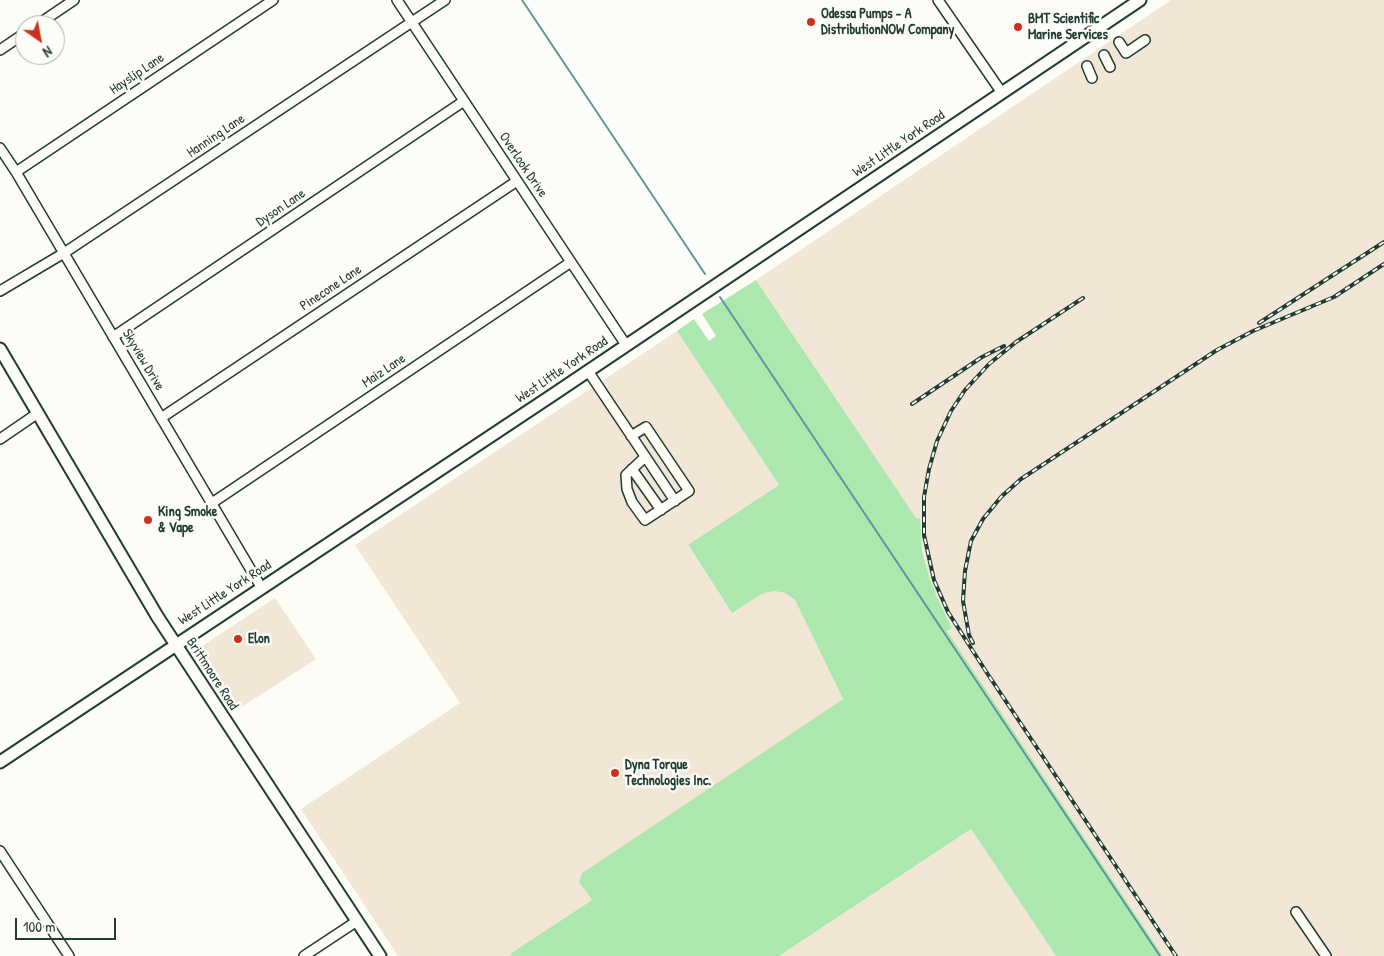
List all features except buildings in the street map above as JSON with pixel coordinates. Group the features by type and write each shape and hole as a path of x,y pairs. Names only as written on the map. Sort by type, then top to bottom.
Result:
{"main road":[{"name":"West Little York Road","path":"0,762 588,371 1140,0"},
{"name":"Brittmoore Road","path":"0,349 175,644 380,956"}],"street":[{"path":"52,15 74,0"},
{"name":"Hayslip Lane","path":"16,172 273,0"},
{"name":"Overlook Drive","path":"396,0 626,345"},
{"name":"Hanning Lane","path":"0,291 64,253 445,0"},
{"path":"938,0 1002,93"},
{"path":"0,50 15,40"},
{"path":"1119,42 1126,53 1145,40"},
{"path":"1104,55 1110,67"},
{"path":"1087,66 1092,78"},
{"name":"Dyson Lane","path":"114,337 464,101"},
{"name":"Skyview Drive","path":"0,148 261,587"},
{"name":"Pinecone Lane","path":"161,418 517,181"},
{"name":"Maiz Lane","path":"212,503 571,262"},
{"path":"588,371 675,501"},
{"path":"0,439 38,413"},
{"path":"631,436 646,427 688,490 688,492 645,520 632,502 627,489 626,475 645,457"},
{"path":"632,470 660,510"},
{"path":"0,852 69,956"},
{"path":"1296,912 1326,956"},
{"path":"304,956 356,921"}],"shaded area":[{"path":"1171,0 1384,0 1384,956 1163,956 947,631 952,627 929,576 916,519 756,280"},
{"path":"677,331 779,485 688,546 732,613 762,594 774,591 785,593 795,600 843,699 582,873 579,882 592,900 511,954 512,956 398,956 301,809 460,703 355,545"},
{"path":"275,598 316,659 234,712 198,659 202,646"},
{"path":"971,829 1056,956 779,956"}],"green space":[{"path":"756,280 916,518 920,519 922,550 929,576 952,628 947,631 1163,956 1056,956 971,829 779,956 512,956 510,954 592,900 579,882 582,873 843,699 795,600 785,593 774,591 762,594 732,613 688,545 779,485 677,331 694,319 709,341 716,336 702,314"}],"waterway":[{"path":"522,0 705,274"},
{"path":"720,297 1160,956"}],"railway":[{"path":"1259,323 1384,242"},
{"path":"973,643 969,635 963,601 965,571 971,541 983,519 1001,497 1021,479 1217,350 1253,331 1334,297 1384,264"},
{"path":"1083,298 1016,342 989,364 965,390 951,411 937,441 929,469 924,497 924,535 934,580 948,612 1176,956"},
{"path":"912,404 982,357 1004,346"}],"place":[{"name":"Odessa Pumps - A DistributionNOW Company","path":"811,22"},
{"name":"BMT Scientific Marine Services","path":"1018,27"},
{"name":"King Smoke & Vape","path":"148,520"},
{"name":"Elon","path":"238,639"},
{"name":"Dyna Torque Technologies Inc.","path":"615,773"}]}
